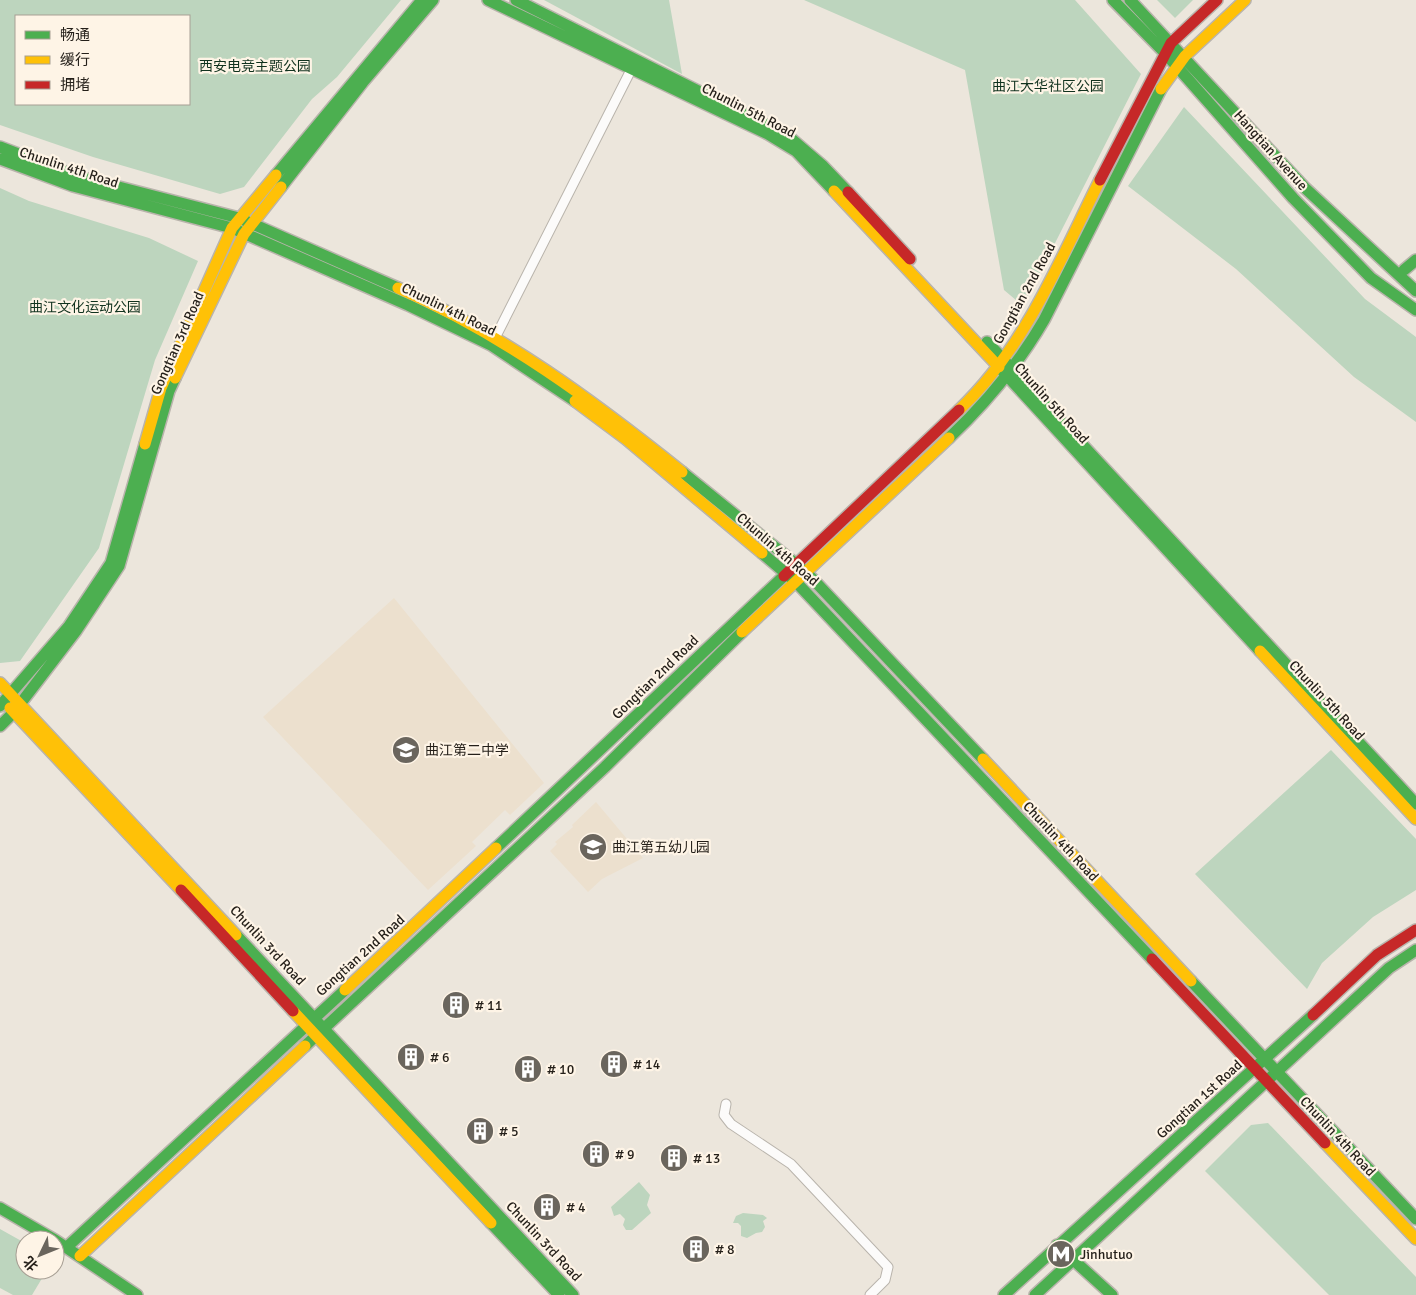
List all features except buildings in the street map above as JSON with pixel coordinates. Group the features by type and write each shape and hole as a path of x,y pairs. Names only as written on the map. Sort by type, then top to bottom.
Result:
{"main road":[{"name":"Gongtian 3rd Road","path":"4,700 69,626 111,563 161,388 232,228 422,0"},
{"name":"Gongtian 3rd Road","path":"0,726 17,708 76,631 119,566 169,391 244,234 363,82 433,0"},
{"name":"Chunlin 5th Road","path":"488,0 634,63 765,123 805,148 1416,818"},
{"name":"Chunlin 5th Road","path":"516,0 634,63"},
{"name":"Hangtian Avenue","path":"1113,0 1176,65 1293,198 1371,278 1416,310"},
{"name":"Hangtian Avenue","path":"1130,0 1185,56 1305,188 1416,291"},
{"name":"Gongtian 2nd Road","path":"80,1256 605,767 796,582 965,423 1005,368 1165,53 1171,43 1217,0"},
{"name":"Gongtian 2nd Road","path":"67,1247 480,864 797,563 1005,368 1026,351 1044,320 1166,78 1185,56 1244,0"},
{"name":"Chunlin 4th Road","path":"0,147 76,176 239,218 411,294 494,341 532,360 630,431 797,563 807,573 1416,1219"},
{"name":"Chunlin 4th Road","path":"0,159 73,186 232,228 494,341 626,439 796,582 1416,1239"},
{"path":"1404,270 1416,260"},
{"name":"Chunlin 5th Road","path":"1005,368 1416,804"},
{"name":"Chunlin 3rd Road","path":"0,683 4,700 17,708 311,1020 559,1295"},
{"name":"Gongtian 1st Road","path":"1004,1295 1057,1245 1255,1070 1377,954 1416,930"},
{"path":"1035,1295 1279,1072 1389,968 1416,950"},
{"name":"Chunlin 3rd Road","path":"321,1031 573,1295"},
{"path":"0,1208 38,1230"},
{"path":"1057,1245 1112,1295"},
{"path":"67,1247 137,1295"}],"street":[{"path":"494,341 634,63"},
{"path":"726,1104 724,1115 731,1124 791,1164 888,1267 885,1280 870,1295"}],"shaded area":[{"name":"曲江第二中学","path":"394,598 544,783 510,815 505,810 472,842 476,846 428,890 263,717"},
{"name":"曲江第五幼儿园","path":"596,802 643,858 602,879 588,892 550,851 557,844 555,842 573,827 572,825"}],"green space":[{"name":"西安电竞主题公园","path":"0,0 401,0 337,77 312,99 244,187 220,194 93,157 0,125"},
{"path":"544,0 669,0 682,74"},
{"name":"曲江大华社区公园","path":"804,0 1075,0 1141,74 1023,306 1004,290 965,70"},
{"path":"1157,0 1193,0 1175,18"},
{"path":"1184,107 1365,299 1416,337 1416,422 1354,377 1236,269 1128,186"},
{"name":"曲江文化运动公园","path":"0,188 29,201 149,238 198,261 155,360 99,548 20,661 0,663"},
{"path":"1331,750 1416,839 1416,890 1373,917 1322,963 1307,989 1195,874"},
{"path":"1268,1123 1416,1277 1416,1295 1329,1295 1205,1171 1251,1125"},
{"path":"639,1182 650,1195 647,1205 651,1213 632,1230 626,1230 623,1225 625,1219 620,1214 614,1216 611,1207"},
{"path":"743,1213 763,1215 767,1218 763,1221 765,1227 762,1232 747,1238 741,1236 741,1226 738,1223 733,1223 736,1216"},
{"path":"0,1229 15,1237 15,1280 41,1280 32,1295 13,1295 0,1288"}],"traffic: fast":[{"path":"276,175 422,0"},
{"path":"281,187 363,82 433,0"},
{"path":"488,0 768,134 796,151 834,191"},
{"path":"516,0 788,136 823,166 848,192"},
{"path":"1113,0 1165,53 1293,198 1371,278 1416,310"},
{"path":"1130,0 1305,188 1416,291"},
{"path":"949,438 1001,382 1024,352 1044,320 1161,89"},
{"path":"0,147 76,176 239,218 398,288"},
{"path":"0,159 73,186 232,228 408,305 491,345 575,401"},
{"path":"1404,270 1416,260"},
{"path":"987,342 1416,804"},
{"path":"999,367 1260,651"},
{"path":"0,726 14,712 76,631 119,566 169,391 175,378"},
{"path":"0,706 69,626 111,563 145,444"},
{"path":"682,472 807,573 983,759"},
{"path":"762,553 796,582 1152,959"},
{"path":"496,848 784,576"},
{"path":"305,1046 605,767 742,632"},
{"path":"236,935 573,1295"},
{"path":"1035,1295 1389,968 1416,950"},
{"path":"1191,981 1416,1219"},
{"path":"67,1247 345,990"},
{"path":"1004,1295 1313,1015"},
{"path":"0,1208 38,1230"},
{"path":"491,1223 559,1295"},
{"path":"1057,1245 1112,1295"},
{"path":"65,1247 137,1295"}],"traffic: slow":[{"path":"1161,89 1185,56 1245,0"},
{"path":"145,444 161,388 232,228 276,175"},
{"path":"959,410 982,386 1022,331 1055,272 1100,180"},
{"path":"175,378 244,234 281,187"},
{"path":"834,191 999,367"},
{"path":"398,288 437,306 511,348 615,419 682,472"},
{"path":"575,401 626,439 762,553"},
{"path":"742,632 949,438"},
{"path":"1260,651 1416,819"},
{"path":"0,683 236,935"},
{"path":"10,708 181,890"},
{"path":"983,759 1191,981"},
{"path":"345,990 496,848"},
{"path":"293,1011 491,1223"},
{"path":"80,1256 305,1046"},
{"path":"1325,1143 1416,1239"}],"traffic: jam":[{"path":"1100,180 1171,43 1217,0"},
{"path":"848,192 910,259"},
{"path":"784,576 959,410"},
{"path":"181,890 293,1011"},
{"path":"1313,1015 1377,955 1416,930"},
{"path":"1152,959 1325,1143"}],"place":[{"name":"曲江第二中学","path":"406,750"},
{"name":"曲江第五幼儿园","path":"593,847"},
{"name":"# 11","path":"456,1005"},
{"name":"# 6","path":"411,1057"},
{"name":"# 14","path":"614,1064"},
{"name":"# 10","path":"528,1069"},
{"name":"# 5","path":"480,1131"},
{"name":"# 9","path":"596,1154"},
{"name":"# 13","path":"674,1158"},
{"name":"# 4","path":"547,1207"},
{"name":"# 8","path":"696,1249"},
{"name":"Jinhutuo","path":"1061,1254"}]}
